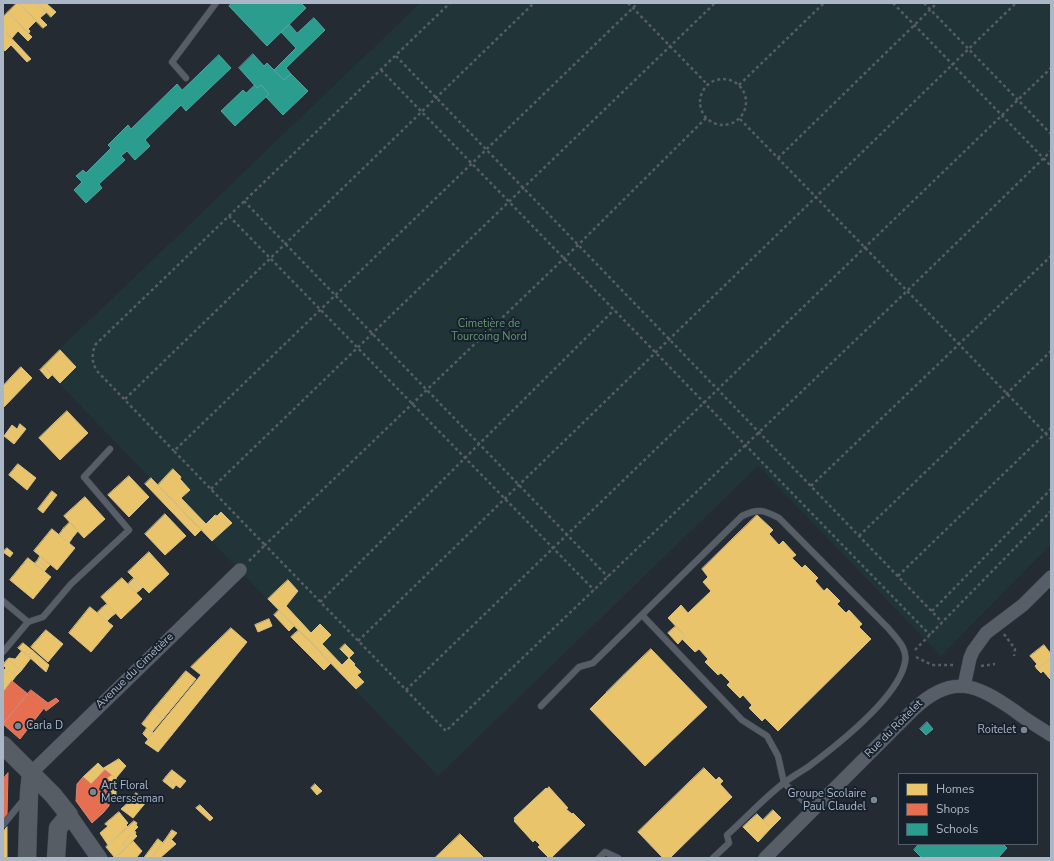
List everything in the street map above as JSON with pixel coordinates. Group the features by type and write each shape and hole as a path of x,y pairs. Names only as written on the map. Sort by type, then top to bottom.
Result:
{"main road":[{"path":"3,745 53,795 69,815 58,828 56,858"},
{"path":"27,858 31,773"}],"street":[{"name":"Avenue du Cimetière","path":"31,773 240,570"},
{"path":"1051,577 1023,606 986,633 973,651 967,667 964,686 976,689 994,697 1051,735"},
{"name":"Rue du Roitelet","path":"765,858 924,699 947,687 964,686"},
{"path":"69,815 98,858"}],"lane":[{"path":"186,78 172,62 216,3"},
{"path":"3,652 28,622 43,617 71,584 129,530 84,477 110,450"},
{"path":"541,706 579,667 593,663 742,516 752,511 761,510 779,518 888,628 903,645 906,660 902,674 888,694 866,717 835,746 784,783 727,835 729,843 713,858"},
{"path":"3,601 28,622"},
{"path":"642,615 742,720 767,736 778,756 784,783 813,810"},
{"path":"3,825 29,793"},
{"path":"599,858 605,852 618,858"}],"path":[{"path":"450,3 96,345 92,355 93,364 97,371 446,731 907,291 1051,151"},
{"path":"125,399 534,3"},
{"path":"628,3 707,84"},
{"path":"174,451 638,3"},
{"path":"211,489 715,3"},
{"path":"739,85 824,3"},
{"path":"893,3 1051,166"},
{"path":"924,3 1051,134"},
{"path":"778,158 937,3"},
{"path":"358,641 1016,3"},
{"path":"396,56 942,622"},
{"path":"406,690 1051,68"},
{"path":"381,70 930,635"},
{"path":"722,78 730,79 739,85 743,89 746,96 747,104 745,112 740,119 727,126 712,123 706,118 700,105 700,97 702,90 707,84 722,78"},
{"path":"240,570 578,245 706,118"},
{"path":"740,119 1051,439"},
{"path":"244,201 608,577"},
{"path":"229,216 594,590"},
{"path":"812,486 1051,256"},
{"path":"320,602 614,310"},
{"path":"859,536 1051,351"},
{"path":"898,576 1051,428"},
{"path":"932,611 1051,488"},
{"path":"995,664 967,667 955,664 932,665 911,654 1051,511"},
{"path":"1003,632 1015,649 1014,656"}],"green space":[{"name":"Cimetière de Tourcoing Nord","path":"420,3 1051,3 1051,544 941,656 758,466 438,776 42,366"}],"building: Homes":[{"path":"17,3 19,3 36,21 28,29 30,31 29,33 8,12"},
{"path":"19,3 38,3 47,12 40,18 47,25 43,28"},
{"path":"38,3 49,3 47,4 56,12 51,17"},
{"path":"8,12 32,37 28,41 18,31 12,38 3,29 3,17"},
{"path":"3,29 31,59 27,62 11,45 5,51 3,49"},
{"path":"60,350 76,367 60,383 44,366"},
{"path":"44,366 52,375 48,379 40,370"},
{"path":"21,367 32,378 3,408 3,386"},
{"path":"67,411 88,433 60,460 39,438"},
{"path":"20,424 26,429 14,444 4,436 12,425 17,429"},
{"path":"18,464 36,478 27,490 9,475"},
{"path":"173,469 190,490 181,498 206,524 215,515 217,516 221,512 232,523 212,541 158,485"},
{"path":"129,476 149,497 129,517 108,495"},
{"path":"151,478 201,530 195,536 145,484"},
{"path":"52,491 57,495 43,513 38,509"},
{"path":"85,497 105,519 84,538 64,516"},
{"path":"165,514 186,536 165,555 145,534"},
{"path":"757,515 773,530 769,534 779,545 783,541 796,555 792,558 802,568 805,565 818,578 815,581 824,591 827,588 840,601 837,604 846,613 849,610 862,624 859,627 871,639 778,731 765,718 762,721 749,708 752,705 743,695 740,698 727,685 730,682 721,673 718,675 705,662 708,659 699,649 695,652 682,639 685,636 668,618 681,605 688,613 711,591 703,582 708,577 702,569"},
{"path":"70,522 78,531 73,537 64,528"},
{"path":"64,528 73,537 69,543 59,535"},
{"path":"52,529 75,548 57,570 34,551"},
{"path":"7,548 13,553 10,557 3,552"},
{"path":"149,552 169,574 149,593 128,572"},
{"path":"40,556 50,565 47,568 38,560"},
{"path":"28,558 51,577 33,599 10,580"},
{"path":"38,560 47,568 44,572 35,563"},
{"path":"122,578 142,599 121,619 101,597"},
{"path":"134,578 143,587 140,590 131,581"},
{"path":"288,580 298,591 286,606 311,633 320,624 331,635 322,644 342,665 349,658 355,664 354,665 361,672 357,675 364,682 356,689 268,599"},
{"path":"131,581 140,590 136,593 128,584"},
{"path":"107,604 116,613 111,617 102,608"},
{"path":"90,607 113,626 91,652 69,633"},
{"path":"102,608 111,617 107,621 97,613"},
{"path":"279,610 294,626 289,631 274,615"},
{"path":"269,619 272,626 258,632 255,625"},
{"path":"676,626 685,636 678,644 668,633"},
{"path":"231,628 247,642 158,752 145,743 201,675 191,667"},
{"path":"46,630 63,644 48,662 31,647"},
{"path":"299,630 331,663 324,670 291,637"},
{"path":"23,643 33,651 28,656 18,648"},
{"path":"345,644 354,653 349,658 340,649"},
{"path":"1044,645 1051,654 1051,659 1037,669 1035,666 1037,664 1030,656"},
{"path":"651,649 707,707 645,766 590,709 607,692 609,693 626,677 624,675"},
{"path":"22,651 31,658 21,671 8,659 15,659"},
{"path":"33,651 49,665 46,672 28,656"},
{"path":"8,659 21,671 16,676 9,670 3,677 3,671 6,668 3,665"},
{"path":"1051,659 1050,679 1043,671 1041,673 1037,669"},
{"path":"9,670 16,676 3,693 3,677"},
{"path":"186,671 196,679 163,719 153,710"},
{"path":"624,675 626,677 609,693 607,692"},
{"path":"153,710 163,719 152,732 142,724"},
{"path":"147,728 153,733 148,739 143,734"},
{"path":"119,759 126,766 116,778 105,770 91,784 83,777 98,763 103,768"},
{"path":"704,768 716,780 719,777 723,781 720,784 732,797 670,858 663,858 638,832"},
{"path":"172,770 186,781 180,788 166,777"},
{"path":"111,775 116,778 116,797 119,798 109,802 109,780 107,778"},
{"path":"166,777 176,785 173,789 163,781"},
{"path":"315,784 322,791 317,795 311,788"},
{"path":"549,787 568,808 566,809 572,814 573,813 585,825 551,858 549,858 538,847 540,845 535,840 533,842 514,821 514,818 546,788 547,789"},
{"path":"136,793 147,801 133,818 121,809"},
{"path":"200,805 213,818 210,821 196,808"},
{"path":"773,810 781,818 771,828 763,820"},
{"path":"119,812 128,823 126,825 128,827 108,845 100,833 108,826 105,824"},
{"path":"757,814 771,828 758,842 743,827"},
{"path":"134,821 137,823 136,825 138,827 134,831 136,832 135,834 133,832 123,844 126,848 115,858 106,847"},
{"path":"7,827 7,858 3,858 3,832"},
{"path":"172,830 177,833 171,840 168,836"},
{"path":"133,832 137,836 126,848 123,844"},
{"path":"460,834 484,858 435,858"},
{"path":"168,836 176,844 160,858 152,858"},
{"path":"158,839 163,843 152,858 144,858"},
{"path":"133,841 142,851 136,858 115,858"}],"building: Shops":[{"path":"12,681 28,694 3,724 3,693"},
{"path":"31,690 48,703 56,698 59,701 46,711 44,708 20,739 3,724"},
{"name":"Art Floral Meersseman","path":"105,770 111,775 107,778 109,780 109,806 92,823 76,801 77,784 83,777 91,784"},
{"path":"8,773 7,816 3,821 3,779"}],"building: Schools":[{"path":"233,3 301,3 306,8 267,46 229,6"},
{"path":"314,18 325,30 286,68 291,74 284,80 274,70 296,48 281,32 289,24 297,33"},
{"path":"253,54 264,66 267,63 284,80 291,74 308,91 283,115 266,97 269,94 261,85 257,88 239,68"},
{"path":"219,55 231,68 186,111 181,105 145,140 150,146 135,160 127,151 121,156 125,160 99,184 102,188 86,203 74,190 82,182 76,176 83,170 86,173 111,148 108,145 128,125 131,129 177,84 182,90"},
{"path":"255,85 257,88 261,85 269,94 235,126 221,111 243,90 246,93"},
{"path":"927,722 933,729 926,735 920,729"},
{"path":"918,845 1004,845 1007,848 998,858 922,858 914,850"}],"place":[{"name":"Carla D","path":"18,726"},
{"name":"Roitelet","path":"1024,730"},
{"name":"Art Floral Meersseman","path":"93,792"},
{"name":"Groupe Scolaire Paul Claudel","path":"874,800"}]}
